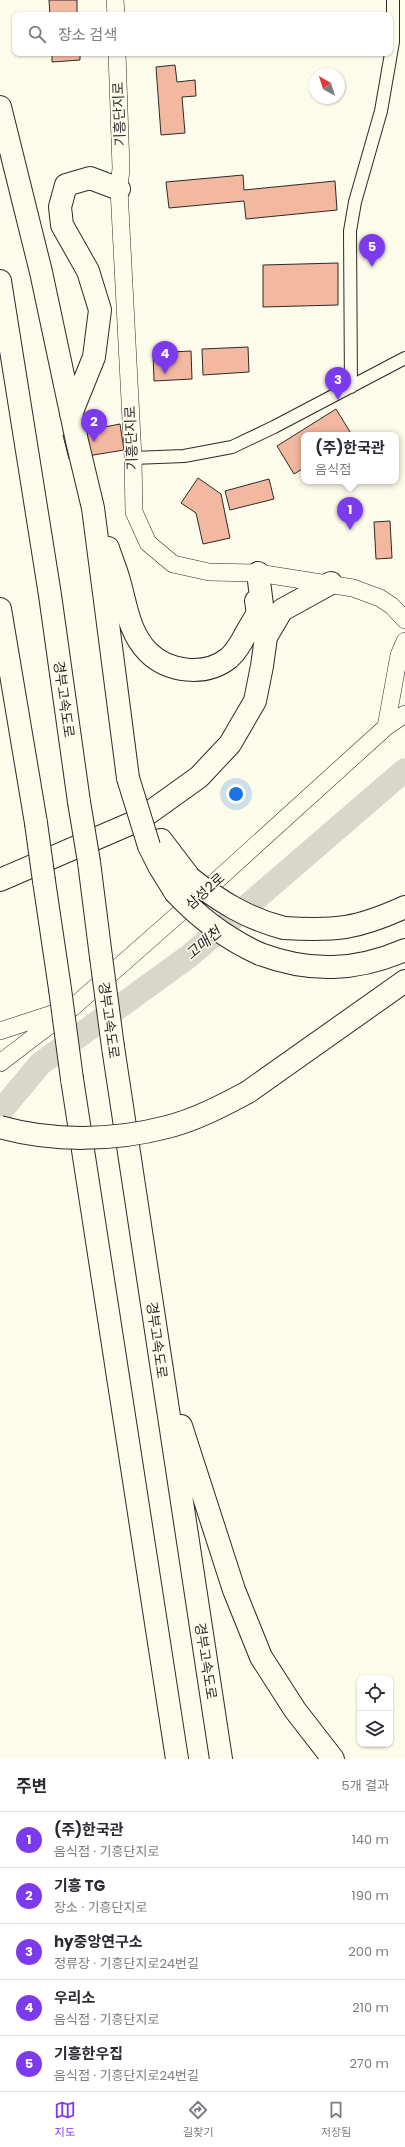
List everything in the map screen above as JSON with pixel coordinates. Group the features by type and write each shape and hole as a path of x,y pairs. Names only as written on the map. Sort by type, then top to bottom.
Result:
{"highway":[{"path":"0,107 41,272 71,414 93,508 124,736 132,776 155,843 158,866 183,885 251,918 284,928 323,930 348,928 376,921 405,907"},
{"path":"71,414 94,356 100,310 88,271 62,225 60,207 66,185 90,178 119,189"},
{"name":"경부고속도로","path":"0,281 50,595 79,802 89,862 113,1047 221,1759"},
{"path":"93,508 118,577 126,612 134,632 147,652 166,665 177,669 196,670 216,666 228,659 238,648 258,614 256,586 258,573"},
{"path":"0,880 139,820 199,777 230,744 249,713 259,685 266,637 258,573"},
{"path":"266,637 282,610 331,583"},
{"path":"0,609 36,823 72,1079 177,1759"},
{"path":"183,885 198,915 216,929 234,941 260,954 296,965 334,967 368,963 405,950"},
{"path":"0,1127 21,1133 60,1137 138,1133 167,1127 198,1116 248,1092 405,981"},
{"path":"161,1365 234,1590 261,1656 295,1710 332,1759"}],"street":[{"path":"116,0 116,12"},
{"path":"393,0 393,12"},
{"name":"기흥단지로","path":"117,56 121,168 119,189 133,458 134,512 148,543 173,564 222,573 258,573 331,583 353,588 380,598 392,606 405,620"},
{"path":"351,387 350,231 355,202 381,111 390,56"},
{"path":"133,458 184,456 232,447 274,428 405,358"},
{"path":"386,726 399,655 405,640"},
{"name":"삼성2로","path":"1,1062 72,1008 215,882 386,726 405,714"},
{"path":"0,1031 52,1012 72,1008"}],"building":[{"path":"49,0 77,0 77,12 50,12"},
{"path":"52,56 80,56 80,60 52,62"},
{"path":"175,65 177,82 195,80 196,96 182,97 185,133 161,135 156,67"},
{"path":"243,175 244,190 335,181 337,210 246,219 244,201 169,208 166,182"},
{"path":"338,263 338,305 263,307 263,265"},
{"path":"248,347 249,372 203,375 202,349"},
{"path":"191,351 192,379 154,381 153,353"},
{"path":"336,409 350,432 301,432 301,470 294,474 277,446"},
{"path":"120,424 124,450 69,459 63,435"},
{"path":"198,478 221,494 230,538 203,544 196,513 181,503"},
{"path":"269,479 274,499 230,510 225,491"},
{"path":"390,521 392,558 376,559 374,522"}],"waterway":[{"name":"고매천","path":"0,1112 40,1064 188,957 405,770"}],"place":[{"name":"기흥한우집","path":"372,267"},
{"name":"우리소","path":"165,374"},
{"name":"hy중앙연구소","path":"338,400"},
{"name":"기흥 TG","path":"94,442"},
{"name":"(주)한국관","path":"350,530"}]}
